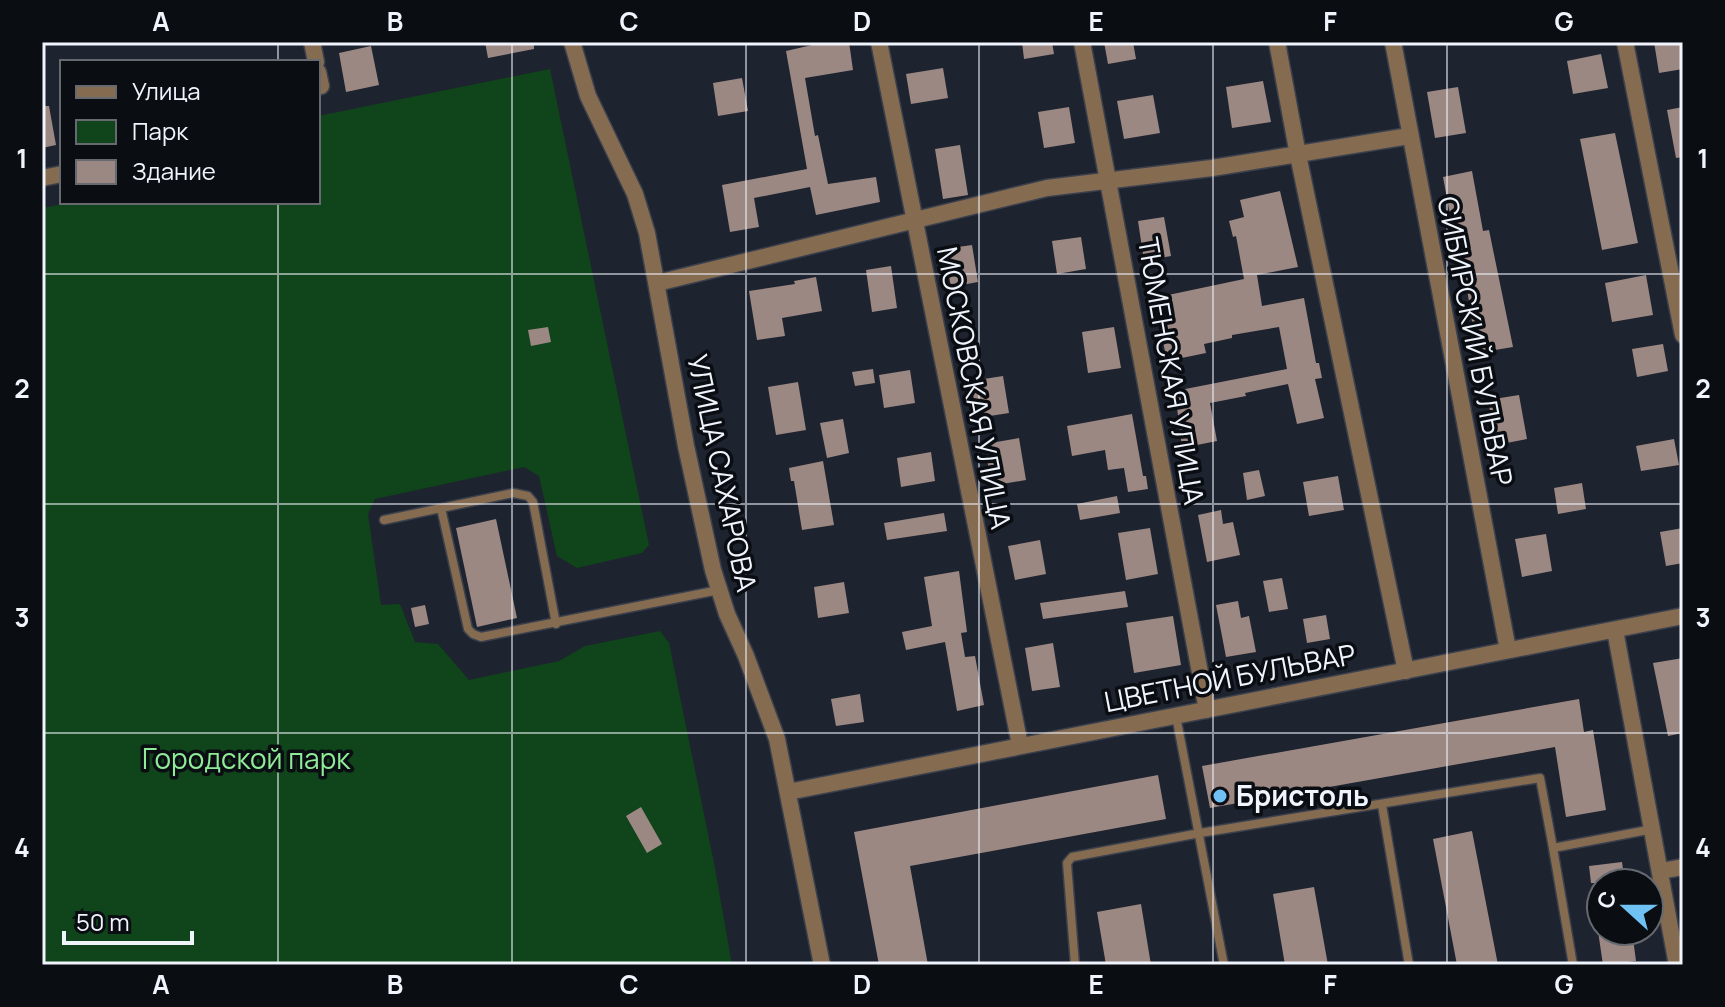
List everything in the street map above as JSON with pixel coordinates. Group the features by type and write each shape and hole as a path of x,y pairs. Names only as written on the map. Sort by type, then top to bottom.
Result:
{"street":[{"name":"УЛИЦА САХАРОВА","path":"572,42 588,96 635,194 657,283 698,507 719,590 768,709 777,739 822,965"},
{"name":"МОСКОВСКАЯ УЛИЦА","path":"879,42 1020,745"},
{"name":"ТЮМЕНСКАЯ УЛИЦА","path":"1082,42 1207,710"},
{"path":"1277,42 1406,671"},
{"name":"СИБИРСКИЙ БУЛЬВАР","path":"1393,42 1508,650"},
{"path":"1625,42 1683,335"},
{"path":"657,283 1047,188 1298,155 1409,136"},
{"name":"ЦВЕТНОЙ БУЛЬВАР","path":"788,792 1683,616"},
{"path":"1615,630 1660,867"},
{"path":"1665,894 1677,965"}],"lane":[{"path":"384,520 513,493 528,496 533,502 556,624"},
{"path":"441,508 468,629 473,634 488,638 719,590"},
{"path":"1176,716 1224,965"},
{"path":"1075,965 1067,863 1072,857 1540,778 1573,965"},
{"path":"1382,805 1409,965"},
{"path":"1553,848 1653,829"}],"green space":[{"name":"Городской парк","path":"550,69 649,545 642,553 577,568 557,556 539,476 524,467 375,499 368,514 381,605 400,604 415,642 438,644 469,680 559,661 585,646 660,631 669,643 732,965 42,965 42,208 64,204 320,204 320,116"}],"building":[{"path":"485,42 534,42 534,49 488,58"},
{"path":"825,42 849,42 853,70 805,78 815,136 818,135 828,184 876,177 880,202 816,215 810,187 754,198 759,227 730,232 722,185 807,169 786,51"},
{"path":"1022,42 1052,42 1054,54 1024,59"},
{"path":"1104,42 1133,42 1136,59 1108,64"},
{"path":"1654,42 1680,42 1683,69 1659,73"},
{"path":"371,46 379,85 346,92 339,53"},
{"path":"1601,54 1608,88 1573,94 1567,61"},
{"path":"943,68 948,98 911,104 906,74"},
{"path":"742,78 748,111 718,116 713,83"},
{"path":"1263,81 1271,122 1232,128 1226,87"},
{"path":"1458,87 1466,133 1435,138 1427,92"},
{"path":"1153,95 1160,133 1124,139 1117,101"},
{"path":"42,106 49,106 56,145 42,148"},
{"path":"1069,107 1075,143 1044,148 1038,112"},
{"path":"1683,107 1683,157 1676,158 1667,110"},
{"path":"1615,133 1638,243 1602,250 1580,139"},
{"path":"960,145 968,195 943,199 935,149"},
{"path":"1472,171 1483,231 1489,230 1513,347 1477,353 1456,219 1451,220 1443,177"},
{"path":"1280,191 1298,267 1257,275 1262,306 1304,298 1316,363 1319,363 1322,378 1315,379 1324,418 1297,424 1288,384 1245,393 1246,396 1210,403 1217,441 1182,448 1175,391 1287,369 1279,327 1232,335 1232,338 1204,344 1206,353 1167,361 1154,298 1244,279 1236,236 1233,237 1229,221 1244,217 1240,200"},
{"path":"1164,217 1171,256 1144,261 1138,221"},
{"path":"1081,237 1086,269 1057,274 1052,241"},
{"path":"972,245 978,282 951,287 944,249"},
{"path":"891,266 897,308 872,312 866,270"},
{"path":"1646,275 1653,315 1612,322 1605,283"},
{"path":"816,277 822,311 782,318 785,336 757,340 749,291 795,284 794,281"},
{"path":"548,327 551,342 531,346 528,330"},
{"path":"1114,327 1121,368 1088,373 1082,332"},
{"path":"1663,344 1668,371 1637,377 1632,349"},
{"path":"873,369 875,383 855,386 852,372"},
{"path":"910,370 915,403 884,408 879,375"},
{"path":"1003,376 1009,413 977,418 971,381"},
{"path":"798,382 806,430 776,435 768,387"},
{"path":"1519,395 1527,439 1496,445 1488,400"},
{"path":"1132,414 1148,489 1128,492 1124,468 1108,470 1105,450 1072,456 1067,426"},
{"path":"843,419 849,453 827,458 820,423"},
{"path":"1019,438 1026,480 991,486 985,444"},
{"path":"1674,439 1679,465 1641,471 1636,446"},
{"path":"931,452 935,481 901,487 897,458"},
{"path":"823,461 834,525 802,530 789,468"},
{"path":"1259,470 1265,496 1247,500 1243,473"},
{"path":"1338,476 1344,510 1309,516 1303,482"},
{"path":"1582,483 1586,509 1558,514 1554,488"},
{"path":"1117,496 1120,513 1080,520 1077,504"},
{"path":"1221,510 1223,524 1233,522 1240,555 1207,562 1198,515"},
{"path":"944,513 947,531 887,540 884,523"},
{"path":"496,519 517,618 477,627 456,528"},
{"path":"1150,528 1158,574 1126,580 1118,533"},
{"path":"1683,528 1683,563 1666,566 1660,532"},
{"path":"1546,534 1552,571 1522,577 1515,539"},
{"path":"1040,540 1046,574 1015,580 1008,546"},
{"path":"959,571 967,632 961,633 965,657 975,656 984,705 957,711 945,642 906,650 902,632 932,626 924,577"},
{"path":"1282,578 1288,609 1269,612 1263,581"},
{"path":"844,582 849,613 818,618 814,587"},
{"path":"1125,591 1128,607 1043,619 1040,603"},
{"path":"1238,601 1241,618 1249,616 1256,652 1226,657 1216,605"},
{"path":"425,605 429,624 415,627 411,608"},
{"path":"1326,615 1330,639 1307,643 1303,619"},
{"path":"1173,616 1181,665 1134,673 1126,623"},
{"path":"1053,643 1060,687 1032,691 1025,648"},
{"path":"1683,658 1683,733 1668,736 1653,663"},
{"path":"860,694 864,722 836,726 831,699"},
{"path":"1579,699 1584,732 1593,730 1606,810 1566,817 1555,747 1210,808 1202,766"},
{"path":"1158,775 1166,819 910,866 928,965 879,965 854,832"},
{"path":"641,807 662,844 647,853 626,816"},
{"path":"1472,831 1498,965 1457,965 1433,839"},
{"path":"1622,862 1623,867 1589,867"},
{"path":"1314,887 1328,965 1285,965 1273,894"},
{"path":"1141,904 1151,965 1106,965 1097,912"},
{"path":"1600,947 1634,947 1636,961 1603,965"}],"place":[{"name":"Бристоль","path":"1220,796"}]}
